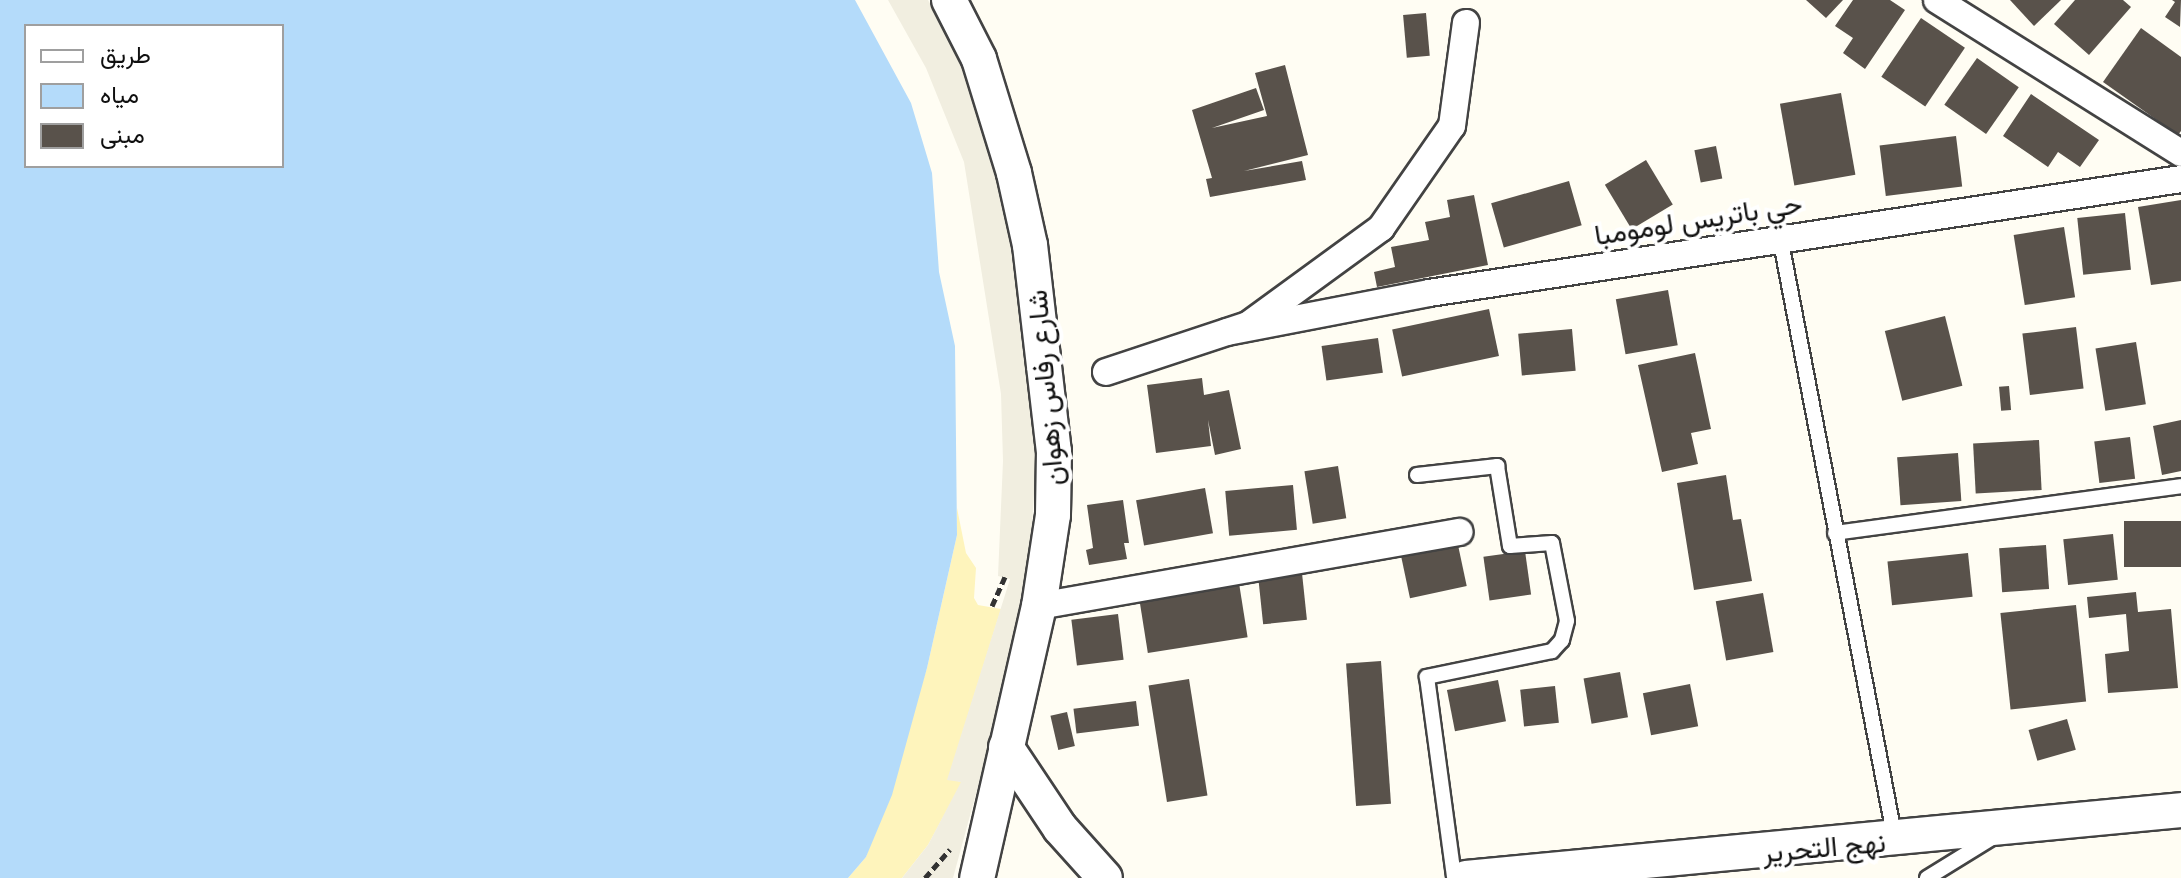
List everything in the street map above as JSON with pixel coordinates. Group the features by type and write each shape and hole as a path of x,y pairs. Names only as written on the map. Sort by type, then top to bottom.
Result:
{"street":[{"name":"شارع رفاس زهوان","path":"949,0 979,59 995,100 1030,245 1054,451 1053,515 1039,606 977,878"},
{"path":"1937,0 2181,153"},
{"name":"حي باتريس لومومبا","path":"1106,372 1248,325 1381,228 1452,126 1466,23"},
{"name":"حي باتريس لومومبا","path":"1227,332 1429,293 1780,237 2181,179"},
{"path":"1039,606 1460,532"},
{"path":"1006,747 1060,828 1105,878"},
{"name":"نهج التحرير","path":"1466,878 1896,840 2181,810"}],"lane":[{"path":"1780,237 1896,840"},
{"path":"1417,475 1497,466 1510,546 1552,543 1567,621 1562,640 1552,651 1427,677 1454,878"},
{"path":"1835,533 2181,486"},
{"path":"1927,878 2008,828"}],"path":[{"path":"992,606 1005,577"},
{"path":"925,878 953,846"}],"sand":[{"path":"957,508 966,553 976,568 974,598 978,605 1001,609 948,779 962,782 928,845 902,878 848,878 866,857 927,668 957,535"}],"shaded area":[{"path":"888,0 928,0 970,76 1000,180 1027,334 1037,451 1028,581 1008,676 953,878 902,878 928,845 961,782 947,780 1010,579 998,576 1003,461 1001,394 964,162 926,68"}],"water":[{"path":"0,0 855,0 911,103 932,173 939,272 955,346 957,535 927,668 892,795 866,857 848,878 0,878"}],"building":[{"path":"1806,0 1843,0 1826,18"},
{"path":"1853,0 1890,0 1905,10 1865,69 1843,53 1853,38 1835,26"},
{"path":"2010,0 2061,0 2034,26"},
{"path":"2075,0 2123,0 2131,7 2089,55 2054,24"},
{"path":"2172,0 2181,0 2180,27 2165,17 2175,2"},
{"path":"1426,13 1430,56 1407,58 1403,15"},
{"path":"1921,18 1965,48 1925,106 1881,77"},
{"path":"2141,28 2181,57 2181,131 2178,135 2103,82"},
{"path":"1977,58 2019,87 1986,134 1944,105"},
{"path":"1285,65 1308,155 1244,171 1302,161 1306,180 1210,197 1206,179 1212,178 1192,110 1256,88 1264,110 1212,128 1267,116 1255,73"},
{"path":"1841,93 1855,175 1794,186 1780,104"},
{"path":"2031,94 2099,140 2080,167 2058,152 2048,167 2003,136"},
{"path":"1956,136 1962,187 1886,196 1880,145"},
{"path":"1716,146 1722,178 1701,183 1694,150"},
{"path":"1646,160 1673,205 1632,229 1605,185"},
{"path":"1569,181 1582,225 1504,248 1491,203"},
{"path":"1474,195 1488,265 1377,287 1374,272 1395,267 1391,247 1429,240 1425,222 1450,217 1447,200"},
{"path":"2181,200 2181,281 2151,285 2138,207"},
{"path":"2125,213 2131,270 2083,275 2077,218"},
{"path":"2064,227 2075,297 2025,305 2014,235"},
{"path":"1668,290 1678,345 1626,354 1616,299"},
{"path":"1489,309 1499,356 1402,377 1392,330"},
{"path":"1945,316 1962,386 1902,401 1885,331"},
{"path":"2076,327 2084,389 2030,395 2022,334"},
{"path":"1572,329 1576,371 1522,376 1518,334"},
{"path":"1378,338 1383,373 1326,381 1322,346"},
{"path":"2136,342 2146,404 2105,411 2096,348"},
{"path":"1695,353 1711,429 1691,433 1698,464 1662,472 1638,365"},
{"path":"1202,378 1204,395 1229,390 1241,449 1215,455 1208,420 1211,446 1156,453 1147,385"},
{"path":"2009,386 2011,410 2001,411 1999,387"},
{"path":"2181,420 2181,471 2162,475 2153,426"},
{"path":"2130,437 2135,479 2099,483 2094,441"},
{"path":"2039,440 2042,490 1976,493 1973,443"},
{"path":"1958,453 1961,501 1900,505 1897,457"},
{"path":"1338,466 1346,518 1313,524 1304,471"},
{"path":"1726,475 1733,520 1741,519 1752,581 1694,590 1677,483"},
{"path":"1293,485 1297,530 1229,536 1225,491"},
{"path":"1205,488 1213,533 1144,545 1136,500"},
{"path":"1123,500 1129,543 1124,543 1127,559 1089,565 1086,550 1093,548 1087,505"},
{"path":"2124,521 2181,521 2181,567 2124,567"},
{"path":"2113,534 2118,580 2068,585 2063,539"},
{"path":"1458,545 1467,586 1410,598 1401,557"},
{"path":"2046,545 2049,589 2002,592 1999,548"},
{"path":"1525,551 1531,595 1490,600 1483,557"},
{"path":"1968,553 1973,597 1892,605 1887,561"},
{"path":"1302,573 1307,620 1263,624 1258,578"},
{"path":"1239,583 1248,637 1148,653 1139,599"},
{"path":"2136,592 2138,612 2171,609 2178,688 2108,693 2105,654 2129,651 2126,614 2089,618 2087,597"},
{"path":"1763,593 1773,652 1726,660 1716,601"},
{"path":"2076,605 2086,701 2011,709 2000,613"},
{"path":"1118,614 1124,660 1077,665 1071,620"},
{"path":"1381,661 1391,804 1356,806 1346,663"},
{"path":"1620,672 1628,717 1592,724 1584,678"},
{"path":"1189,679 1207,796 1167,802 1149,685"},
{"path":"1498,680 1506,721 1455,731 1447,690"},
{"path":"1690,684 1698,726 1651,735 1643,693"},
{"path":"1555,686 1559,723 1524,726 1520,690"},
{"path":"1136,701 1139,726 1077,733 1073,709"},
{"path":"1067,712 1075,746 1058,750 1050,716"},
{"path":"2067,719 2076,750 2037,761 2029,730"}]}
